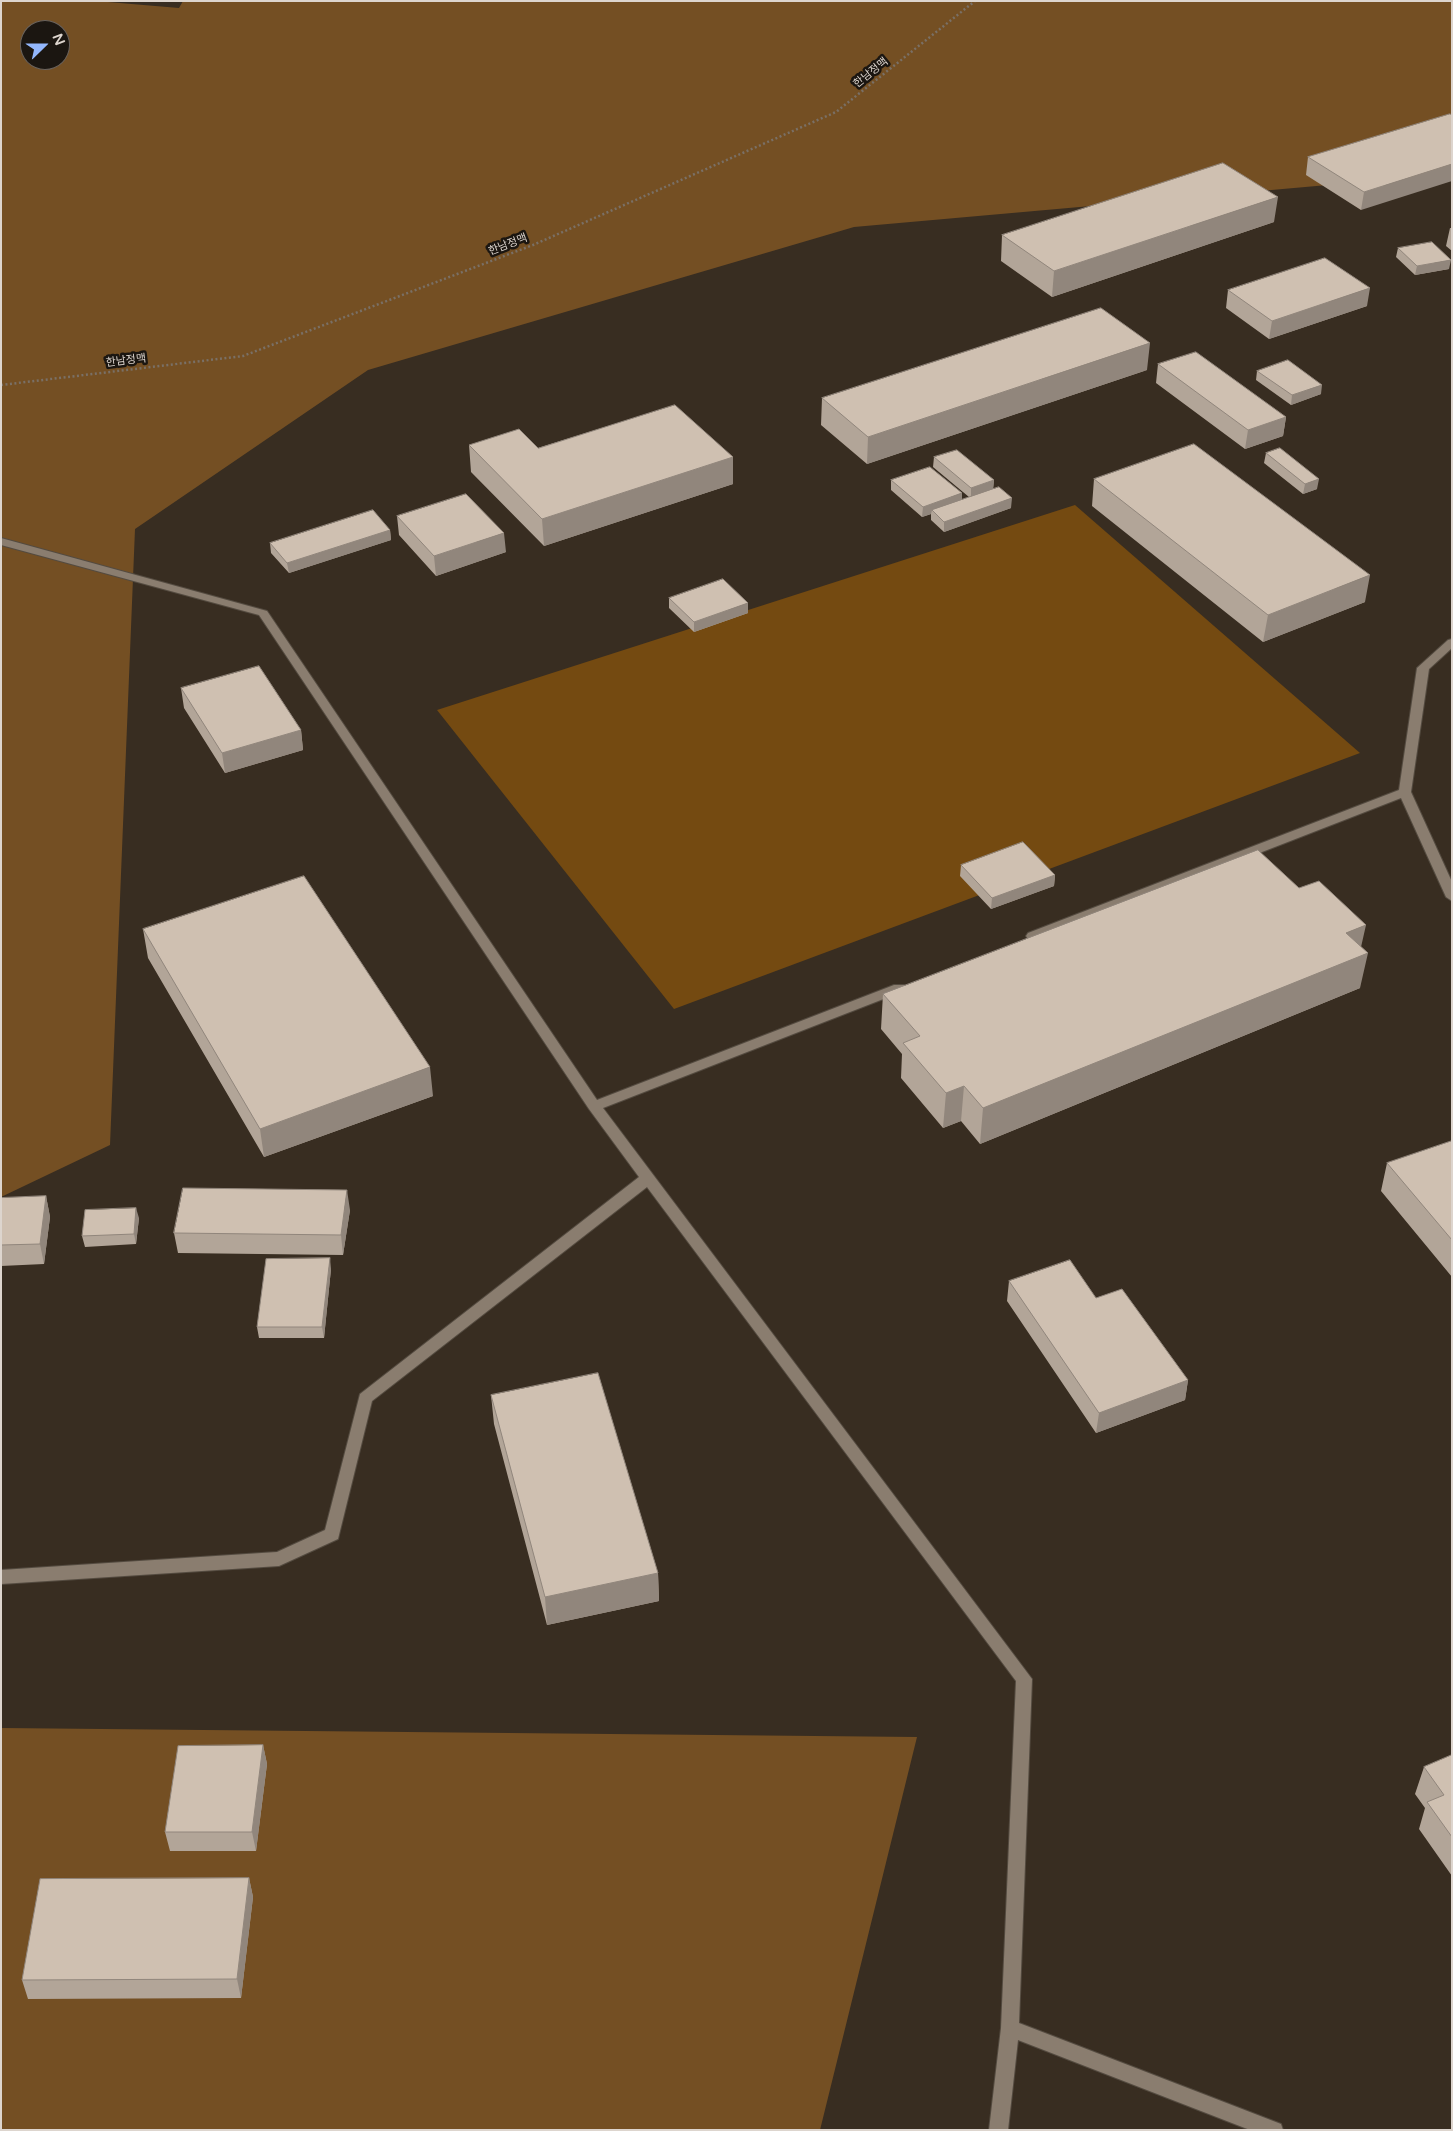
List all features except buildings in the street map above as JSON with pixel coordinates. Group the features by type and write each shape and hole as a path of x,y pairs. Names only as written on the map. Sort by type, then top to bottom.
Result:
{"lane":[{"path":"1,541 263,613 594,1106 1024,1679 1010,2028 998,2130"},
{"path":"1452,642 1423,668 1405,792 1452,897"},
{"path":"1023,940 1405,792"},
{"path":"594,1106 911,983"},
{"path":"1,1577 279,1559 332,1534 365,1398 648,1178"},
{"path":"1010,2028 1274,2130"}],"path":[{"name":"한남정맥","path":"1,385 243,356 533,245 836,112 975,1"}],"shaded area":[{"path":"1,1 96,1 179,8 183,1 1452,1 1452,174 854,227 368,370 135,529 110,1145 1,1197"},
{"path":"1075,505 1360,753 674,1009 437,710"},
{"path":"1,1728 917,1737 820,2130 1,2130"}]}
